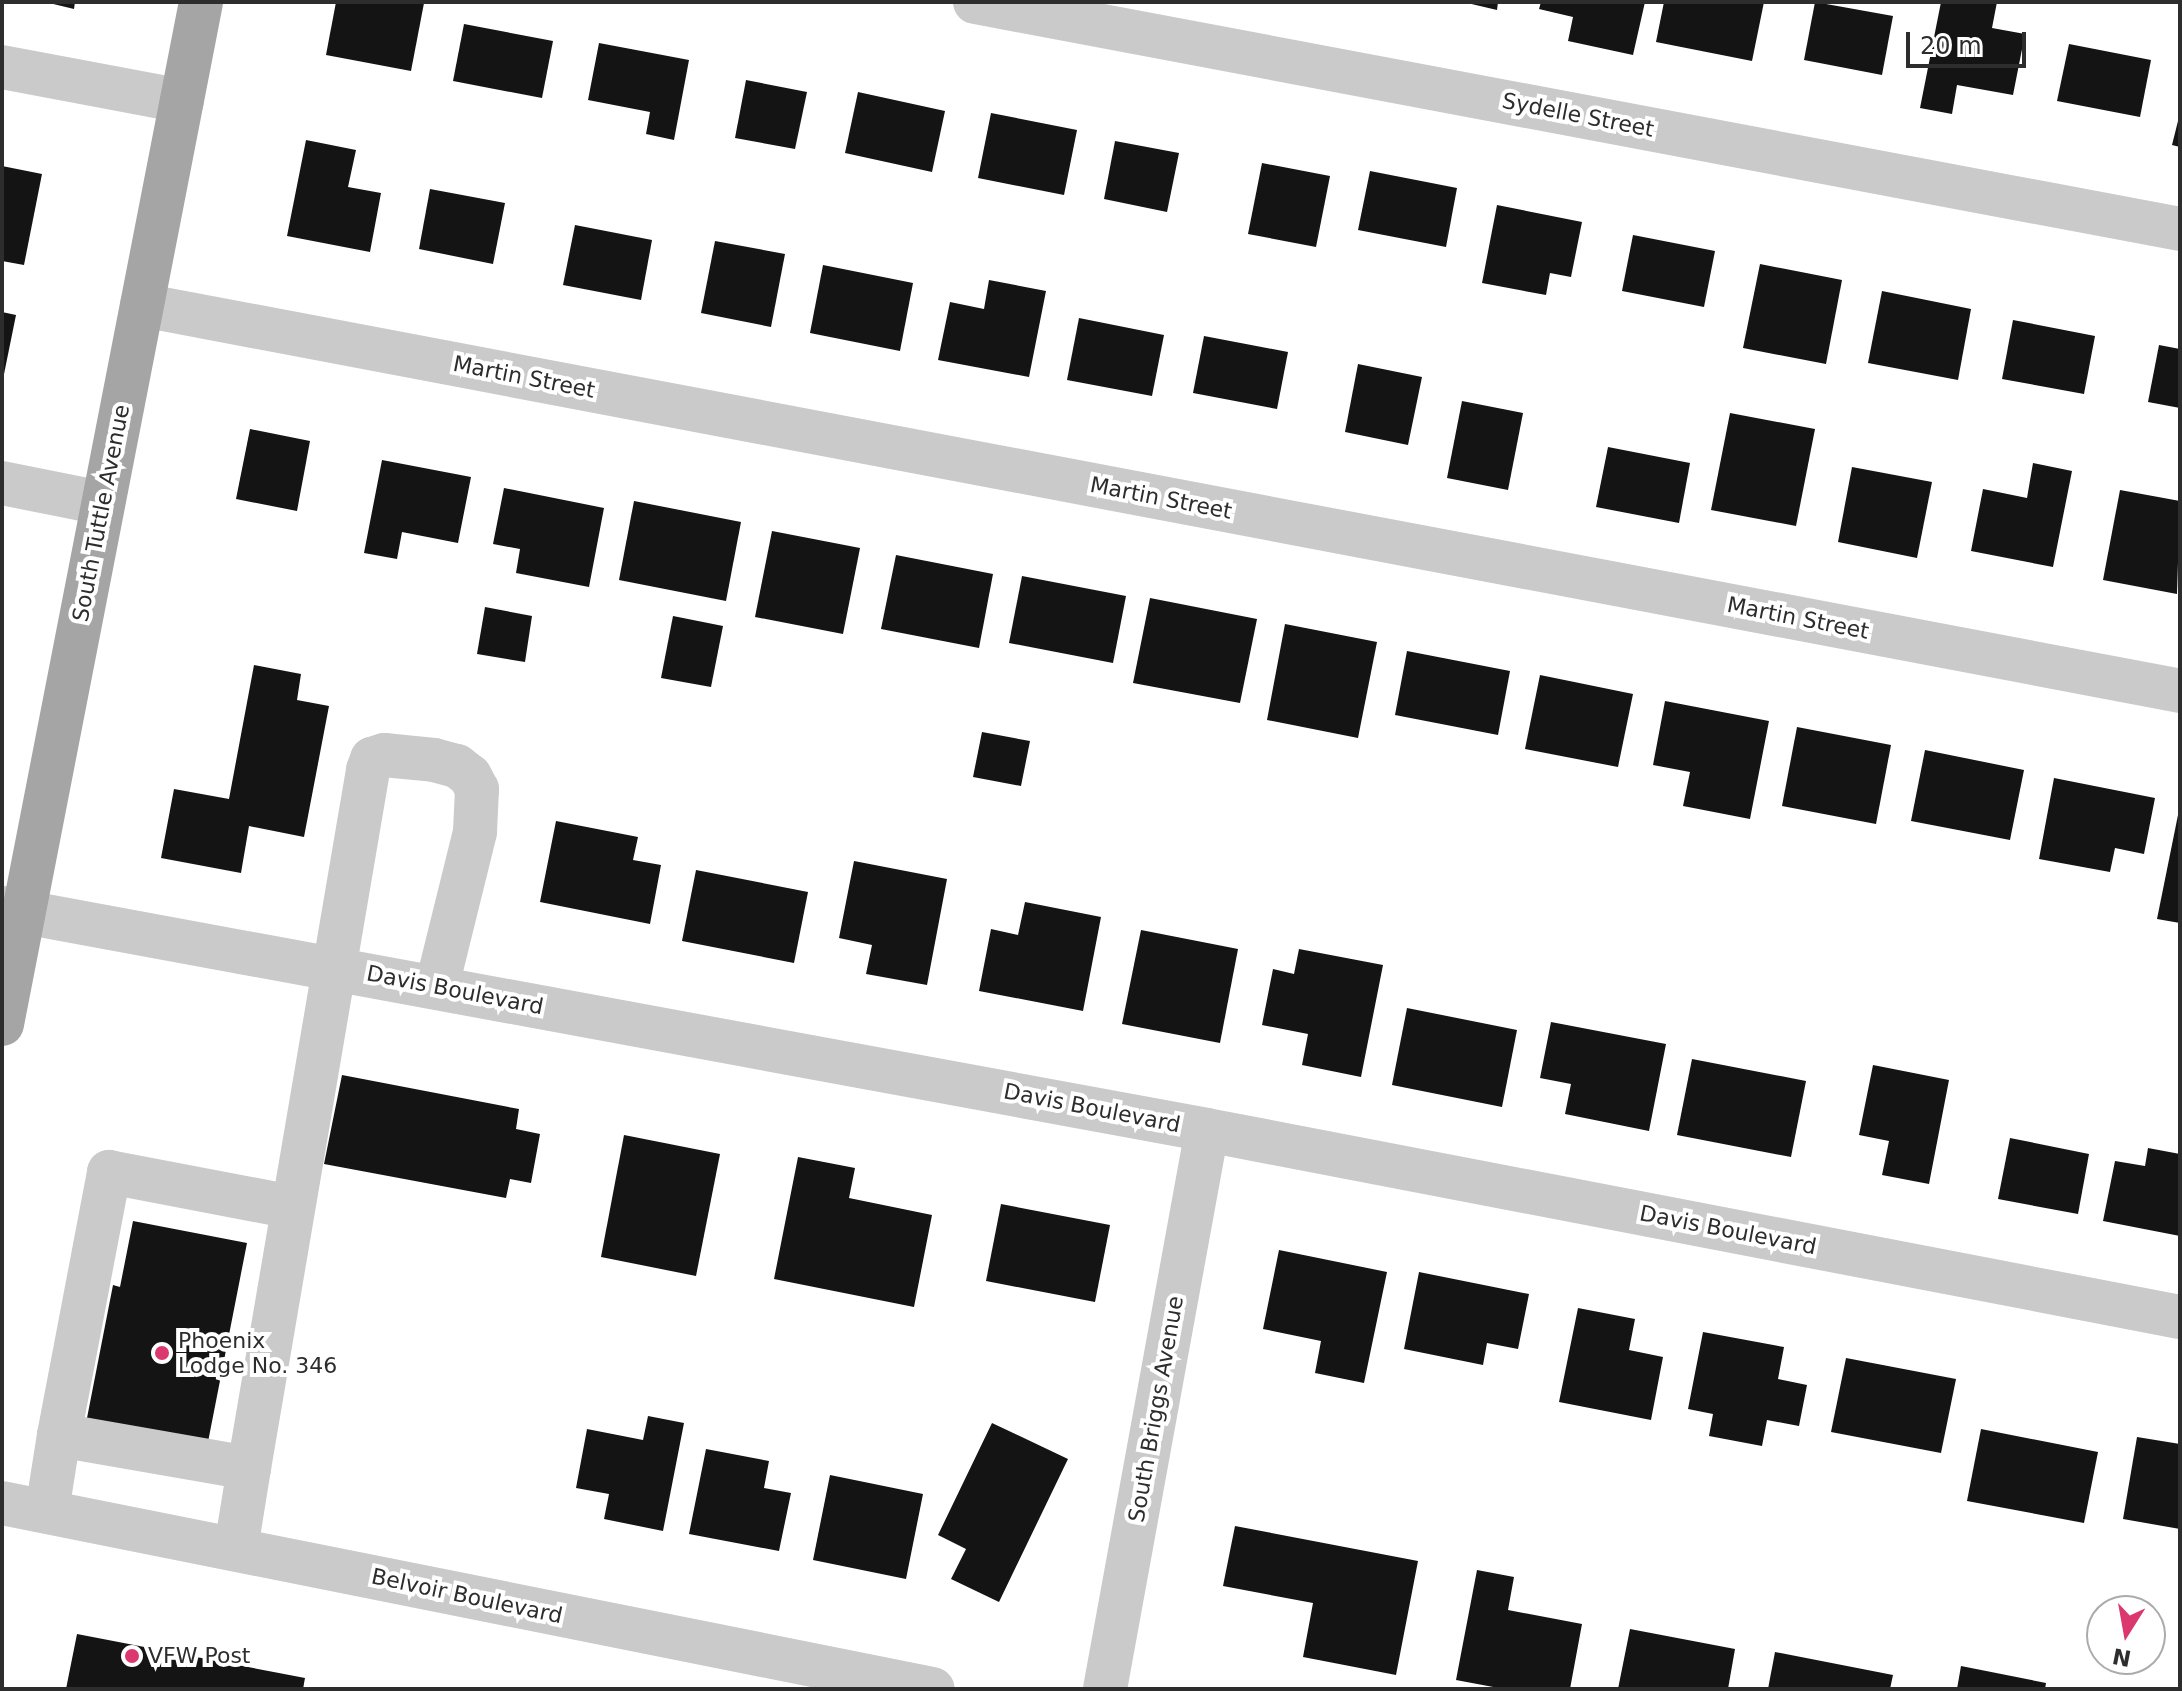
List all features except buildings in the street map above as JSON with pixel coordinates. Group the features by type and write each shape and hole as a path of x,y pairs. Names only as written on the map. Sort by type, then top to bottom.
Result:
{"main road":[{"name":"South Tuttle Avenue","path":"2,1024 13,910 102,503 201,2"}],"street":[{"name":"Sydelle Street","path":"975,2 2180,229"},
{"path":"2,67 182,101"},
{"name":"Martin Street","path":"142,305 2180,691"},
{"path":"2,483 102,503"},
{"path":"236,1548 372,759 384,755 434,760 457,766 470,776 477,789 472,846 437,986"},
{"name":"Davis Boulevard","path":"13,910 1207,1130 2180,1317"},
{"name":"South Briggs Avenue","path":"1105,1689 1207,1130"},
{"path":"47,1511 109,1172 293,1207"},
{"path":"59,1435 249,1468"},
{"name":"Belvoir Boulevard","path":"2,1503 933,1689"}],"place":[{"name":"Phoenix Lodge No. 346","path":"162,1353"},
{"name":"VFW Post","path":"132,1656"}]}
